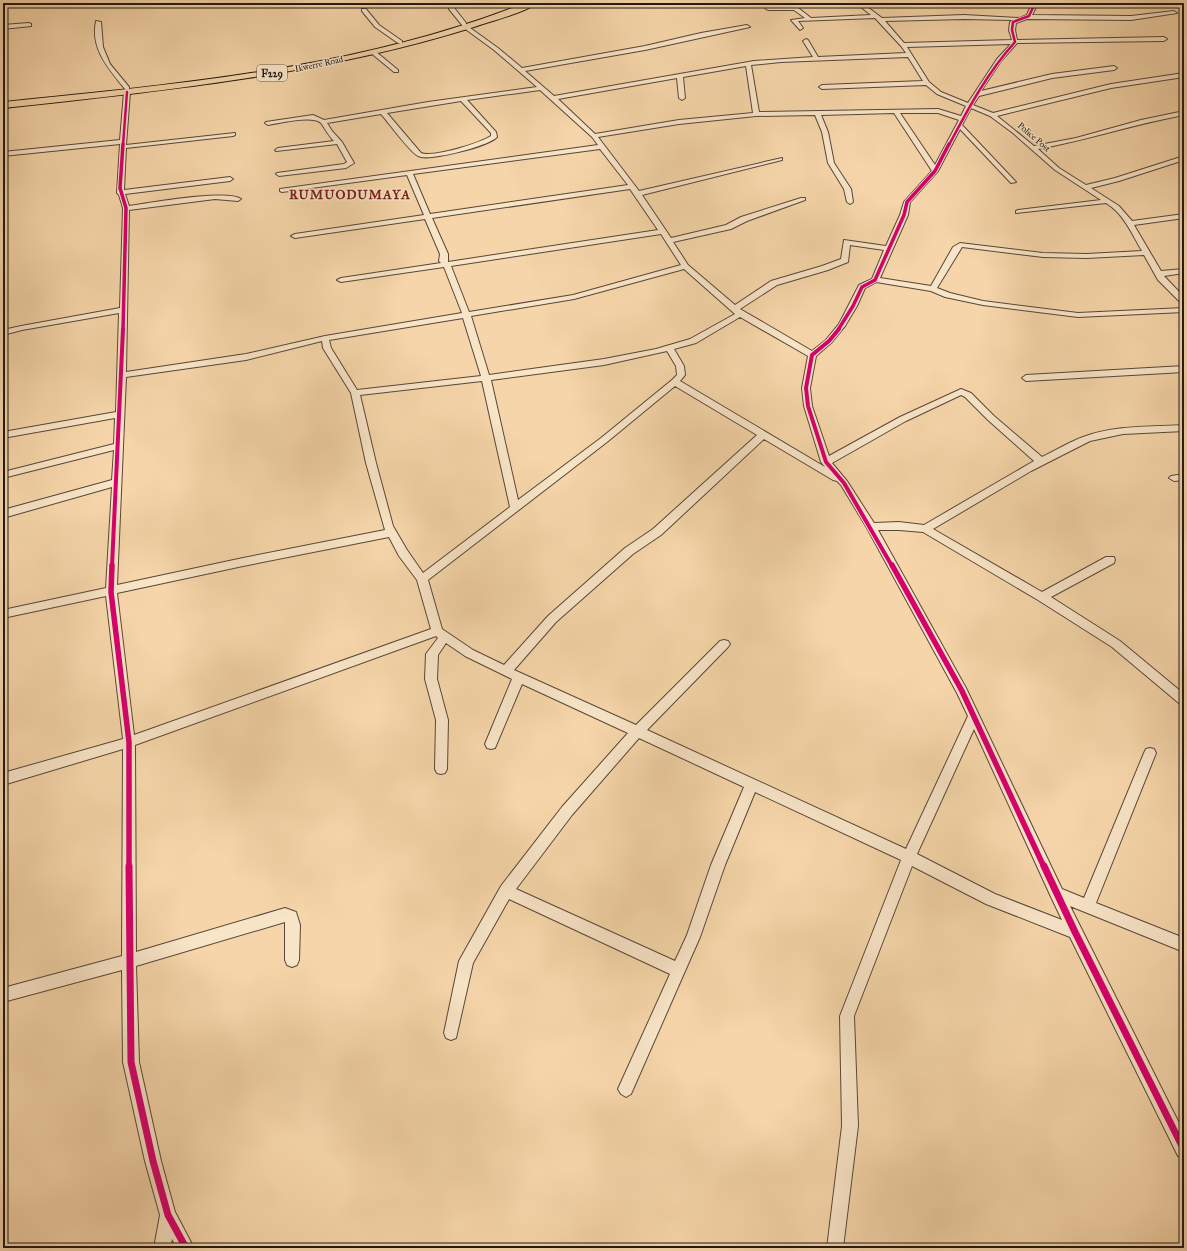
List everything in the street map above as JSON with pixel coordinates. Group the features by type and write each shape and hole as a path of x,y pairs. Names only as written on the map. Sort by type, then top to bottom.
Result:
{"main road":[{"name":"F229","path":"3,102 127,90 259,71 321,60 465,25 522,3"},
{"name":"Ikwerre Road","path":"3,105 240,78 299,68 373,52 465,25 532,3"}],"street":[{"path":"451,3 452,9 465,25 486,40 542,88 594,136 637,194 685,266 738,312 812,355"},
{"name":"Police Post","path":"859,3 879,18 903,45 927,83 938,93 992,115 1015,132 1057,169 1116,207 1130,223 1159,274 1184,301"},
{"path":"1027,17 1035,3"},
{"path":"768,8 795,8 810,19"},
{"path":"364,10 377,26 400,42"},
{"path":"800,28 794,20 964,17 1019,19 1027,17 1131,18 1174,13"},
{"path":"1015,42 1012,30 1014,22 1019,19"},
{"path":"98,22 100,47 107,64 127,90 122,144 120,192 126,208 122,375 111,592 129,742 129,961 131,1062 153,1161 168,1215 186,1248"},
{"path":"3,26 29,25"},
{"path":"521,70 645,48 701,34 747,27"},
{"path":"903,45 1164,39"},
{"path":"806,41 817,59"},
{"path":"875,280 907,202 935,171 969,106 1000,60 1015,42"},
{"path":"373,52 396,71"},
{"path":"553,98 748,64 781,60 909,56"},
{"path":"748,64 756,114"},
{"path":"978,94 1052,76 1114,68"},
{"path":"992,115 1094,89 1130,82 1184,75"},
{"path":"680,76 682,98"},
{"path":"822,87 927,83"},
{"path":"268,123 313,118 323,122 462,99 542,88"},
{"path":"383,112 419,154 426,156 435,155 477,144 492,139 494,136 494,133 462,99"},
{"path":"594,136 679,122 756,114 938,112 961,122 1013,182"},
{"path":"897,113 935,171"},
{"path":"1033,148 1077,140 1143,121 1184,113"},
{"path":"818,114 826,137 831,162 835,172 844,181 849,193 850,202"},
{"path":"279,174 350,165 351,163 339,142 329,132 323,122"},
{"path":"3,154 233,134"},
{"path":"278,150 339,142"},
{"path":"282,190 601,147"},
{"path":"1084,187 1117,180 1184,158"},
{"path":"637,194 780,159"},
{"path":"409,173 444,254 443,261 447,265 466,315 486,379 515,508"},
{"path":"120,192 230,179"},
{"path":"295,236 631,187"},
{"path":"126,208 215,197 238,199"},
{"path":"668,241 728,227 744,219 803,199"},
{"path":"1018,212 1107,201"},
{"path":"1130,223 1184,216"},
{"path":"341,280 662,232"},
{"path":"355,393 486,379 608,362 670,349 692,341 738,312 774,283 825,268 845,260 847,242 889,249"},
{"path":"933,289 960,245 1043,255 1087,256 1146,253"},
{"path":"122,375 198,365 325,338 574,298 685,266"},
{"path":"1159,274 1184,271"},
{"path":"1184,310 1078,315 983,303 933,289 875,280 862,287 850,313 825,347 812,355 806,388 808,406 826,462 844,483 871,527 962,690 1075,932 1184,1150"},
{"path":"3,333 21,328 123,310"},
{"path":"325,338 327,348 355,393 371,463 388,526 403,554 422,579 441,634 468,653 909,857 991,899 1075,932"},
{"path":"422,579 675,382 681,375 680,366 670,349"},
{"path":"1026,378 1184,369"},
{"path":"675,382 844,483"},
{"path":"826,462 903,419 961,392 968,395 991,418 1040,461"},
{"path":"3,435 120,414"},
{"path":"925,529 965,507 1006,480 1040,461 1088,439 1117,432 1184,428"},
{"path":"506,671 552,619 629,551 657,532 680,512 763,435"},
{"path":"3,475 118,446"},
{"path":"1174,478 1184,477"},
{"path":"3,514 116,482"},
{"path":"871,527 899,526 925,529 1042,597 1116,644 1184,701"},
{"path":"3,614 111,592 243,562 391,532"},
{"path":"1042,597 1110,560"},
{"path":"3,779 129,742 441,634"},
{"path":"441,634 432,654 431,679 442,720 441,769"},
{"path":"451,1033 466,961 506,891 567,810 637,732 724,644"},
{"path":"491,744 519,677"},
{"path":"835,1248 850,1126 847,1016 909,857 974,716"},
{"path":"1088,906 1150,753"},
{"path":"626,1089 693,937 718,865 751,785"},
{"path":"506,891 678,970"},
{"path":"1058,894 1184,945"},
{"path":"3,995 129,961 285,915 291,917 293,925 292,960"},
{"path":"162,1248 168,1215"}],"cycle path":[{"path":"1035,3 1029,16 1013,22 1012,30 1015,42 999,60 969,106 935,171 907,202 904,215 875,280 862,287 842,325 829,341 812,355 806,388 808,406 826,462 844,483 871,527 962,691 1075,932 1184,1150"},
{"path":"127,92 120,188 126,208 122,375 111,592 129,742 129,961 131,1062 153,1161 168,1215 186,1248"}],"district":[{"name":"RUMUODUMAYA","path":"350,194"}]}
